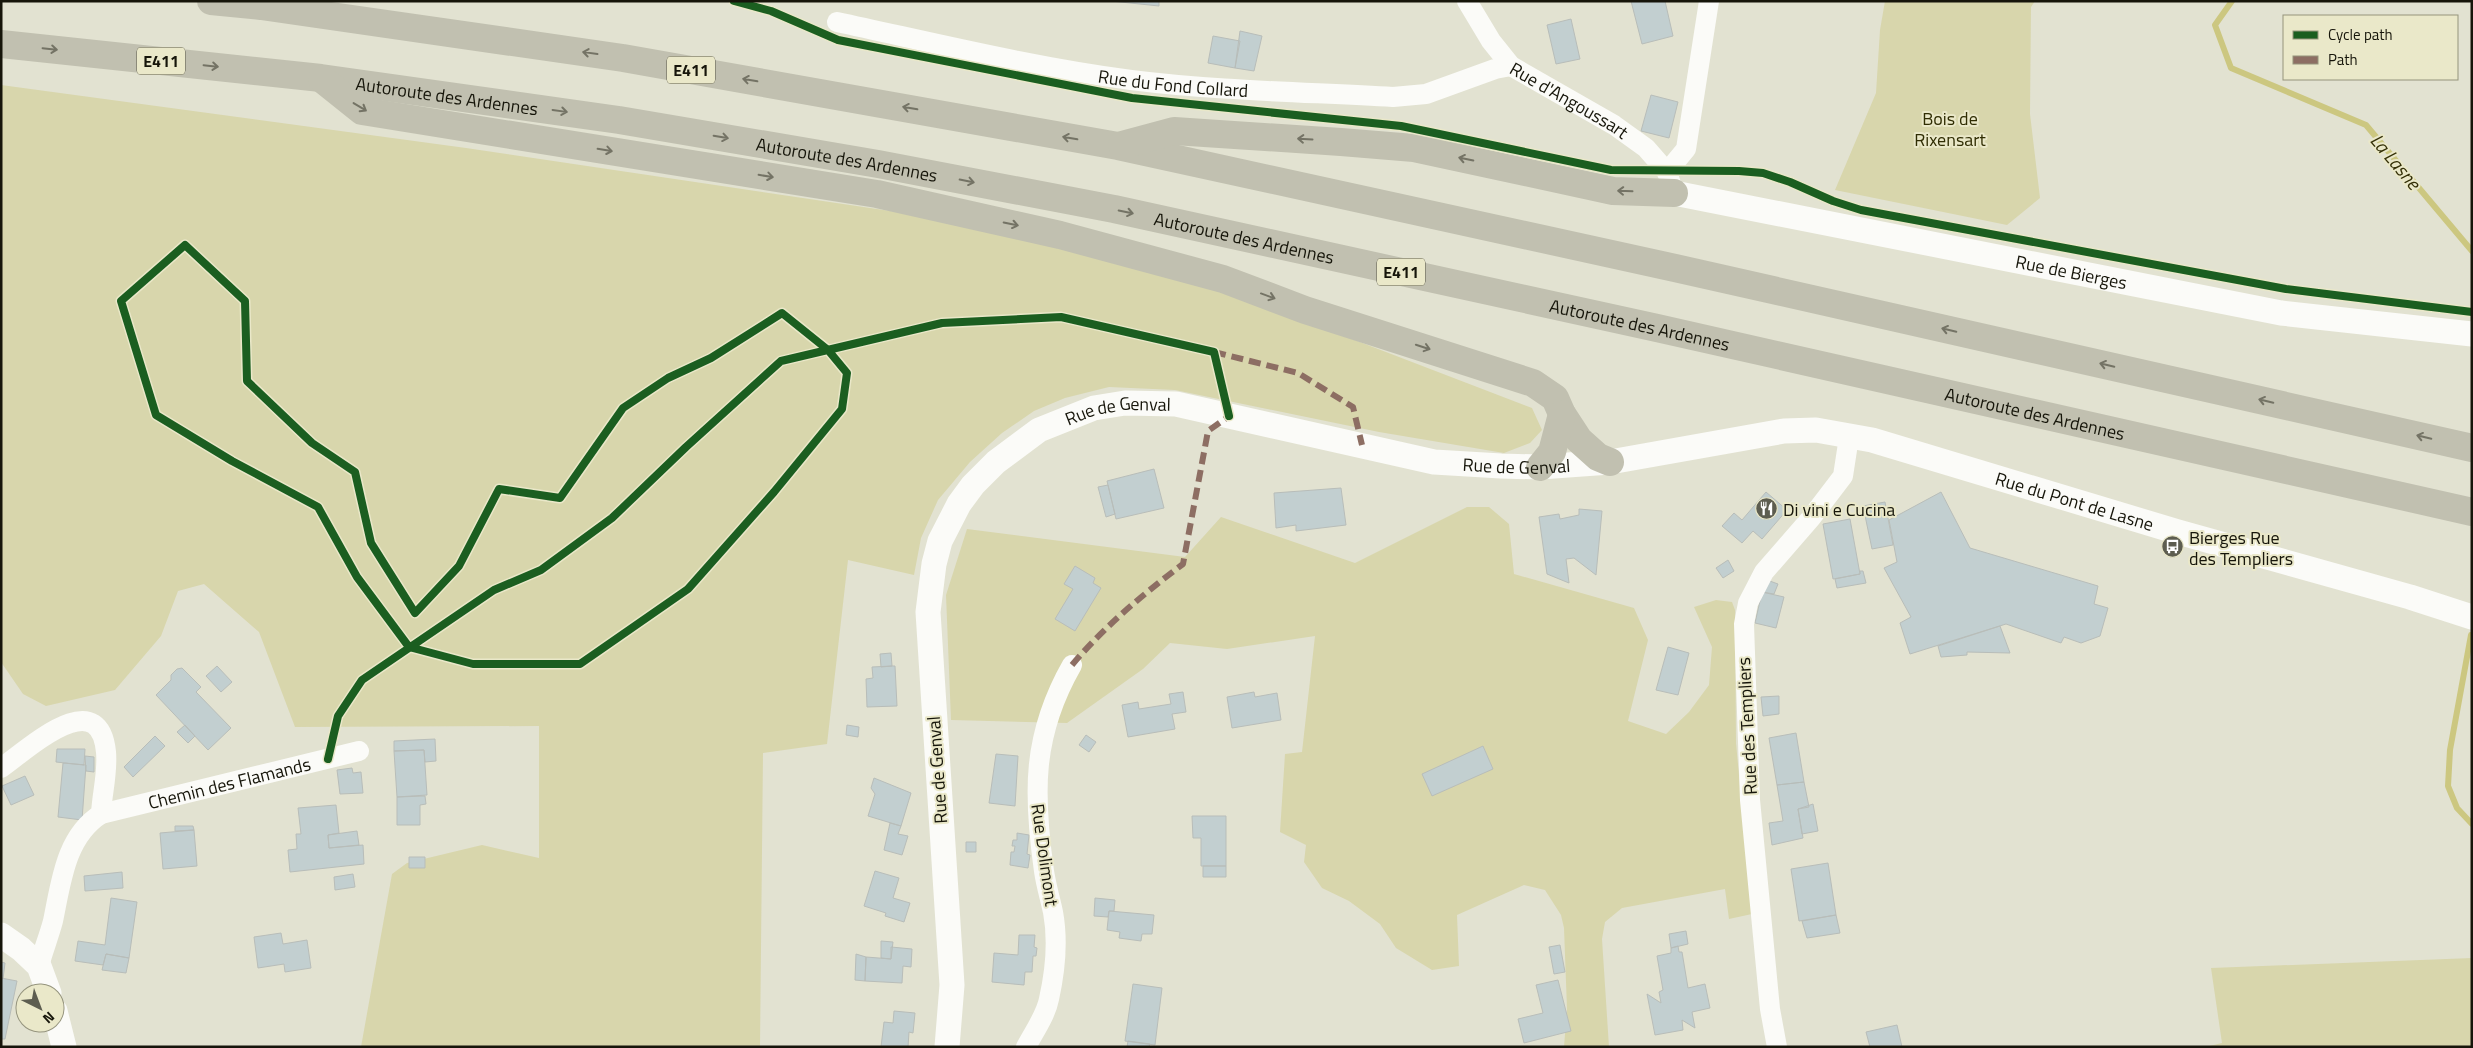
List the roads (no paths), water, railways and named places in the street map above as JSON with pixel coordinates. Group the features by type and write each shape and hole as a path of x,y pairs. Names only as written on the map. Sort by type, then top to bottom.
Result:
{"highway":[{"name":"E411","path":"211,1 261,6 623,58 1118,146 1675,268 2472,448"},
{"name":"Autoroute des Ardennes","path":"1,44 321,78 619,120 878,164 1114,209 1666,330 2472,512"},
{"path":"321,78 362,110 877,194 1079,240 1223,279 1305,310 1533,382 1555,398 1562,414 1579,440 1598,456 1610,462"},
{"path":"1118,146 1174,132 1341,142 1414,148 1613,191 1670,183"},
{"path":"1540,467 1552,452 1562,414"}],"street":[{"name":"Rue d'Angoussart","path":"1467,1 1491,41 1511,66 1614,125 1646,148 1670,183"},
{"path":"1670,183 1686,149 1709,1"},
{"name":"Rue du Fond Collard","path":"837,22 1041,65 1098,75 1168,83 1393,97 1426,94 1495,69 1511,66"},
{"name":"Rue de Bierges","path":"1670,183 2281,313 2472,334"},
{"name":"Rue de Genval","path":"947,1047 952,985 928,612 934,564 940,541 959,504 996,462 1015,447 1048,426 1094,408 1125,403 1176,404 1434,462 1540,467 1610,462 1784,432 1816,430 1849,436"},
{"name":"Rue du Pont de Lasne","path":"1849,436 1872,440 2178,532 2410,597 2472,618"},
{"name":"Rue des Templiers","path":"1777,1047 1770,1009 1750,800 1744,624 1748,603 1764,572 1812,518 1843,476 1849,436"},
{"name":"Rue Dolimont","path":"1026,1047 1049,1000 1054,970 1053,913 1044,872 1037,798 1040,747 1049,711 1072,665"},
{"path":"1,768 51,731 76,721 87,721 98,727 104,739 106,753 100,814 92,820 71,850 63,870 52,923 39,966"},
{"name":"Chemin des Flamands","path":"100,814 359,751"},
{"path":"1,935 21,949 39,966 45,983"},
{"path":"60,1033 64,1047"}],"waterway":[{"name":"La Lasne","path":"2232,1 2215,25 2231,68 2366,125 2472,251"},
{"name":"La Lasne","path":"2471,635 2450,750 2448,786 2457,808 2472,824"}],"place":[{"name":"Di vini e Cucina","path":"1767,509"},
{"name":"Bierges Rue des Templiers","path":"2173,547"}],"park label":[{"name":"Bois de Rixensart","path":"1950,128"}]}
